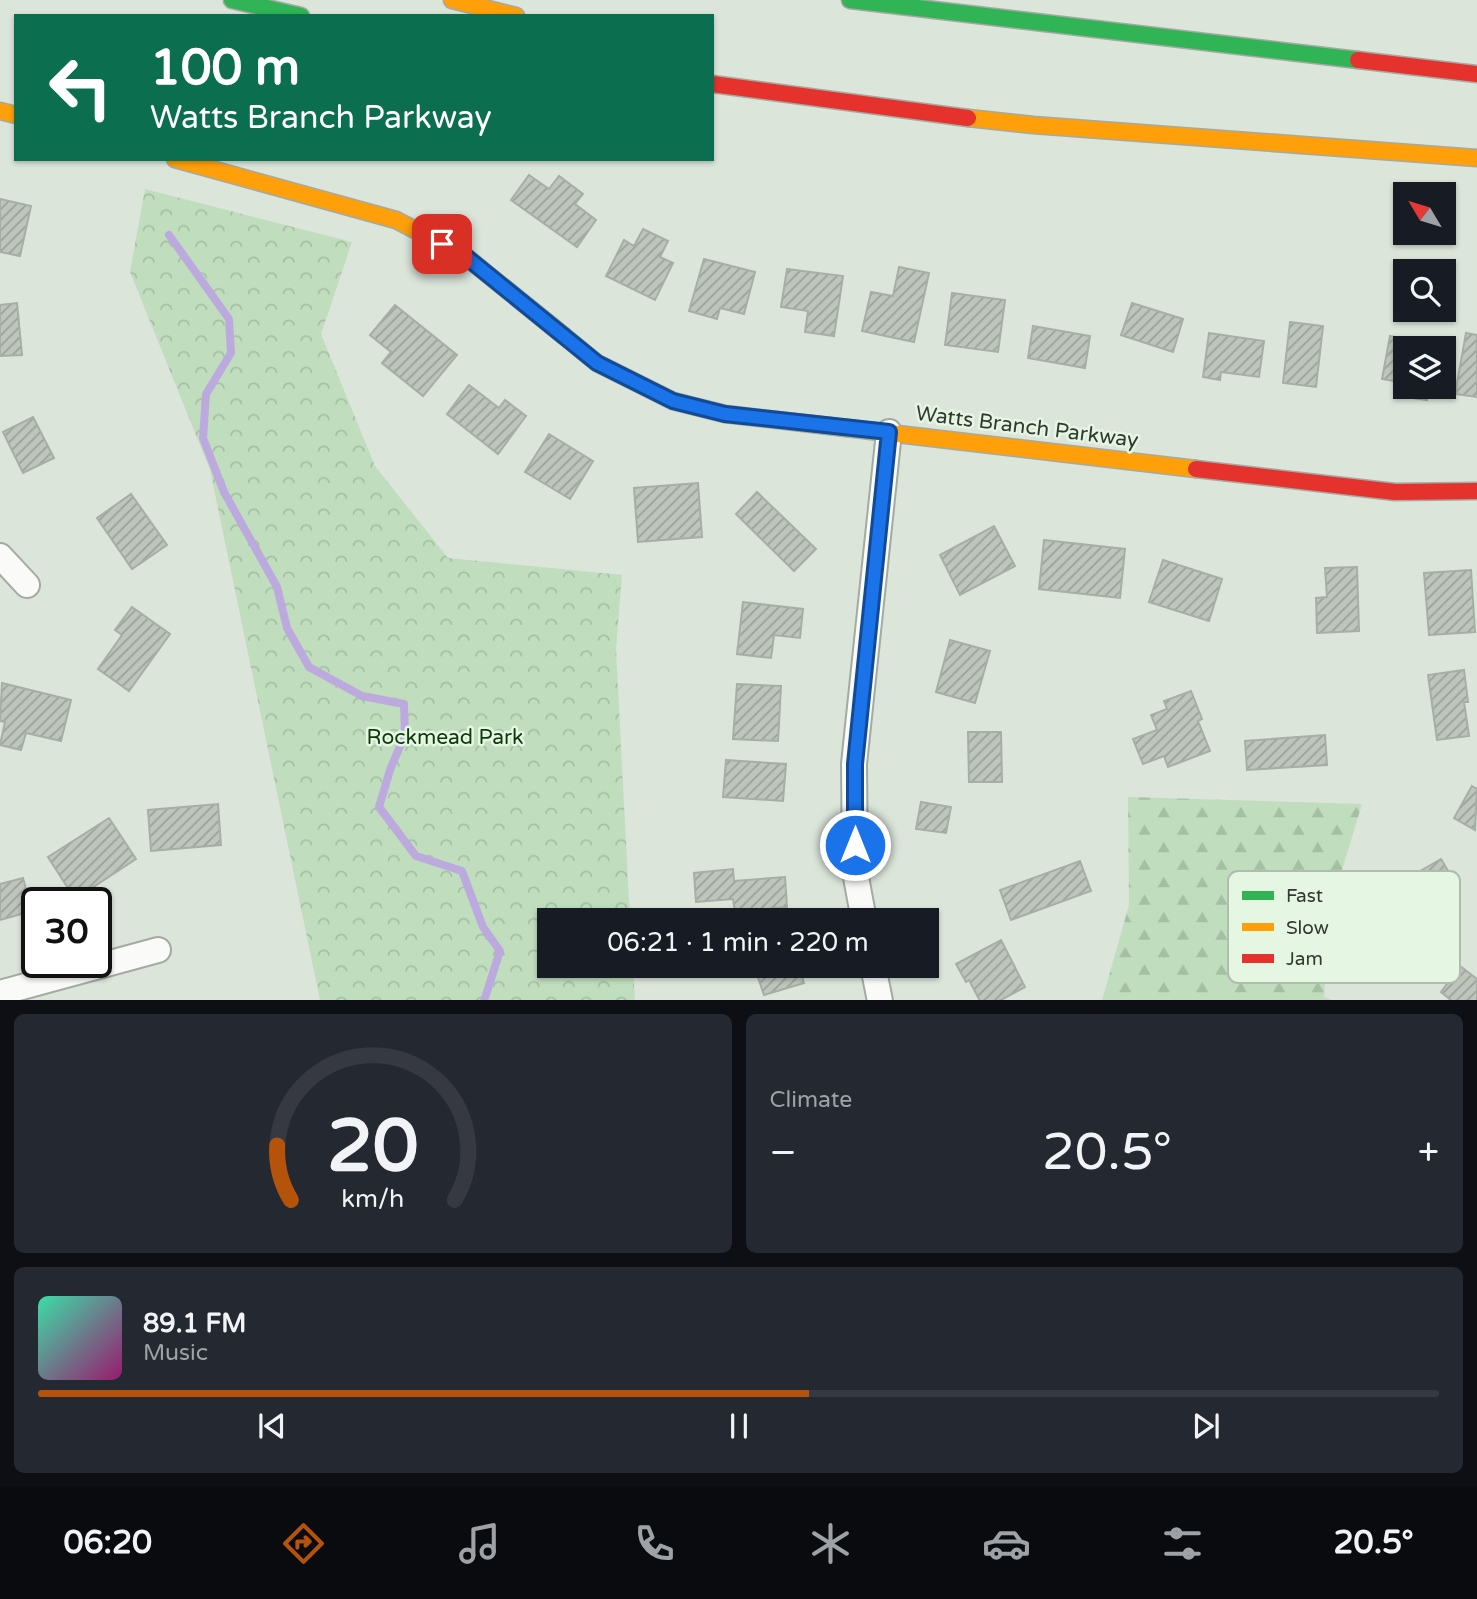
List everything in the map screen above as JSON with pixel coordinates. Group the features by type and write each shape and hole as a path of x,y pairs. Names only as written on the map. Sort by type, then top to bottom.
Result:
{"main road":[{"path":"232,0 293,14"},
{"path":"452,0 508,14"},
{"path":"850,0 1477,74"},
{"path":"738,71 895,110"},
{"path":"714,84 895,110 1033,125 1477,158"},
{"name":"Watts Branch Parkway","path":"182,161 396,220 465,256 597,363 673,401 725,414 1395,492 1477,491"}],"street":[{"path":"862,908 855,872 855,764 889,432"},
{"path":"0,556 27,585"},
{"path":"0,993 158,950"},
{"path":"875,978 880,1000"}],"green space":[{"name":"Rockmead Park","path":"145,189 352,242 321,334 375,466 448,558 622,575 616,649 629,908 537,908 537,978 634,978 635,1000 320,1000 210,470 130,272"},
{"path":"1128,797 1362,804 1342,871 1228,871 1228,983 1325,983 1324,997 1332,1000 1102,1000 1129,905"}],"building":[{"path":"529,175 549,189 559,176 583,194 575,204 596,220 577,247 511,200"},
{"path":"0,199 31,206 20,256 0,252"},
{"path":"643,229 668,241 660,257 673,263 655,300 606,276 624,240 634,246"},
{"path":"704,259 755,272 744,314 720,308 717,319 689,311"},
{"path":"899,267 929,273 914,342 862,331 871,292 893,296"},
{"path":"787,269 843,276 834,336 805,332 808,311 781,307"},
{"path":"952,293 1005,300 998,352 945,345"},
{"path":"17,303 22,355 0,356 0,305"},
{"path":"1132,303 1183,319 1173,352 1121,335"},
{"path":"395,305 457,355 423,396 382,363 391,352 370,335"},
{"path":"1290,322 1323,326 1316,387 1283,383"},
{"path":"1033,326 1090,336 1085,368 1028,358"},
{"path":"1209,333 1264,341 1259,377 1221,372 1220,380 1203,377"},
{"path":"1466,333 1477,335 1477,397 1456,394"},
{"path":"1390,336 1393,337 1393,381 1382,379"},
{"path":"469,385 499,408 505,400 526,416 498,454 447,414"},
{"path":"33,417 54,458 23,473 3,432"},
{"path":"549,434 593,461 570,499 525,472"},
{"path":"698,483 702,537 638,542 634,488"},
{"path":"757,492 816,549 794,571 736,514"},
{"path":"131,494 167,545 132,569 97,518"},
{"path":"994,526 1015,566 960,595 940,555"},
{"path":"1044,540 1125,549 1120,598 1039,589"},
{"path":"1163,560 1222,579 1209,621 1149,602"},
{"path":"1357,567 1359,631 1317,633 1316,598 1327,597 1325,568"},
{"path":"1471,570 1475,632 1429,635 1424,573"},
{"path":"743,602 803,609 800,638 774,635 771,658 737,654"},
{"path":"132,607 170,634 129,691 98,669 122,635 115,630"},
{"path":"950,640 990,651 975,703 936,692"},
{"path":"1464,670 1468,702 1464,702 1469,736 1437,740 1428,675"},
{"path":"2,683 71,700 61,741 26,733 21,750 0,745 5,722 0,721"},
{"path":"737,684 781,686 778,741 733,739"},
{"path":"1191,691 1202,719 1198,721 1210,751 1168,767 1164,756 1143,764 1133,739 1157,730 1151,715 1167,709 1164,701"},
{"path":"968,732 1001,732 1002,782 969,782"},
{"path":"1325,735 1327,765 1247,770 1245,741"},
{"path":"726,760 786,764 783,801 723,797"},
{"path":"1472,786 1477,789 1475,830 1454,818"},
{"path":"921,802 951,807 946,833 916,829"},
{"path":"218,804 221,845 151,851 148,810"},
{"path":"109,818 136,859 93,887 67,887 48,857"},
{"path":"1441,859 1448,871 1420,871"},
{"path":"1080,861 1091,891 1011,920 1000,890"},
{"path":"733,869 734,881 785,877 787,907 734,908 733,899 696,902 694,873"},
{"path":"23,878 25,887 21,887 21,914 0,920 0,884"},
{"path":"1001,940 1025,987 1001,1000 979,1000 969,980 966,982 956,964"},
{"path":"1460,966 1477,979 1477,1000 1451,1000 1441,992 1448,983 1460,983"},
{"path":"758,978 803,978 804,983 764,995"}],"waterway":[{"path":"169,235 229,319 231,353 206,394 203,438 224,492 277,587 287,628 309,667 362,696 404,704 405,734 379,807 416,856 462,871 483,927 500,951 484,1000"}],"traffic: fast":[{"path":"232,0 292,14"},
{"path":"850,0 1358,60"}],"traffic: slow":[{"path":"452,0 508,14"},
{"path":"0,111 14,114"},
{"path":"968,118 1477,158"},
{"path":"182,161 396,220 465,256 564,336"},
{"path":"846,428 1196,469"}],"traffic: jam":[{"path":"1358,60 1477,74"},
{"path":"714,84 968,118"},
{"path":"564,336 597,363 673,401 725,414 846,428"},
{"path":"1196,469 1395,492 1477,491"}],"route":[{"path":"442,244 465,256 597,363 673,401 725,414 889,432 855,764 855,845"}]}
